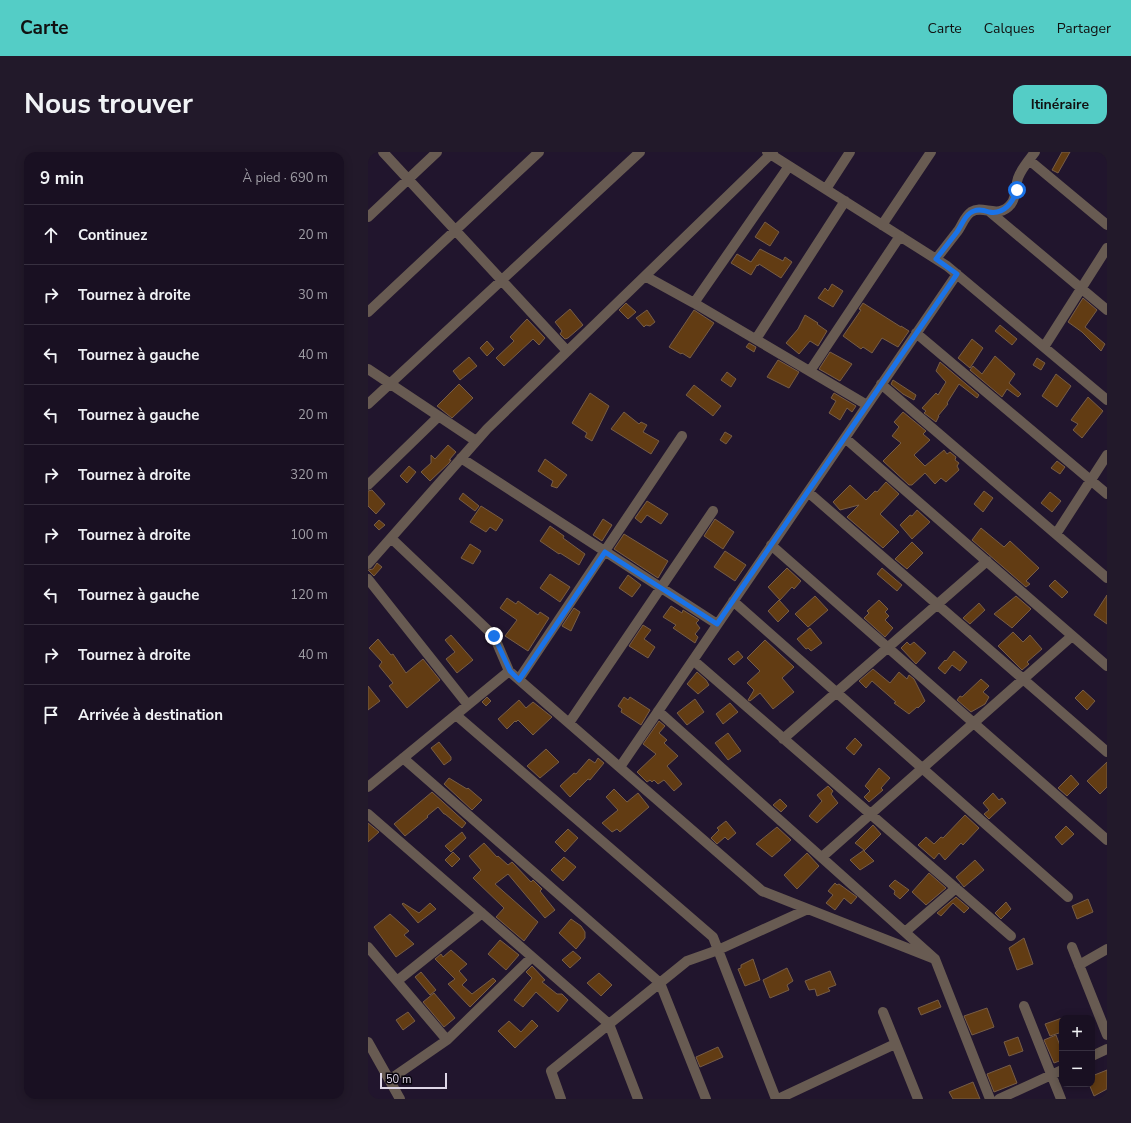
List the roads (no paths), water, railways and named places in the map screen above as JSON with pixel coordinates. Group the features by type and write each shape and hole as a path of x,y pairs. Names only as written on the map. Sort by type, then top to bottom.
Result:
{"street":[{"path":"383,152 567,351"},
{"path":"368,217 437,152"},
{"path":"368,312 539,152"},
{"path":"368,404 640,152"},
{"path":"826,189 850,152"},
{"path":"882,225 931,152"},
{"path":"368,564 487,429 770,153 957,274 1107,400"},
{"path":"936,259 958,231 967,215 972,211 978,210 990,212 1002,210 1010,205 1017,190 1018,177 1032,156 1107,225"},
{"path":"694,303 789,166"},
{"path":"756,339 845,201"},
{"path":"990,212 1107,310"},
{"path":"810,371 900,236"},
{"path":"1044,347 1107,248"},
{"path":"620,767 957,274"},
{"path":"645,276 756,339 867,405"},
{"path":"916,333 1107,494"},
{"path":"368,369 476,441"},
{"path":"881,384 1107,578"},
{"path":"368,485 439,416"},
{"path":"519,680 682,436"},
{"path":"845,438 1107,666"},
{"path":"1056,534 1107,455"},
{"path":"461,458 717,624"},
{"path":"808,492 1107,752"},
{"path":"569,723 713,511"},
{"path":"391,538 494,636 510,671 519,680 762,891 935,959"},
{"path":"771,545 1107,840"},
{"path":"783,739 987,561"},
{"path":"368,580 468,705"},
{"path":"733,601 1068,897"},
{"path":"822,857 1072,636"},
{"path":"693,660 1011,936"},
{"path":"368,787 510,671"},
{"path":"658,711 935,959 990,1099"},
{"path":"456,715 713,937 777,1099 896,1044"},
{"path":"403,758 660,983 706,1099"},
{"path":"368,814 609,1024 638,1099"},
{"path":"905,932 956,888"},
{"path":"561,1099 551,1072 687,961 718,950 808,909"},
{"path":"397,981 482,913"},
{"path":"368,947 446,1040"},
{"path":"1072,948 1107,1035"},
{"path":"1079,965 1107,949"},
{"path":"389,1080 446,1040 532,957"},
{"path":"1024,1006 1061,1099"},
{"path":"883,1012 918,1099"},
{"path":"369,1048 400,1099"},
{"path":"1095,1055 1107,1049"},
{"path":"999,1099 1059,1071"}]}
